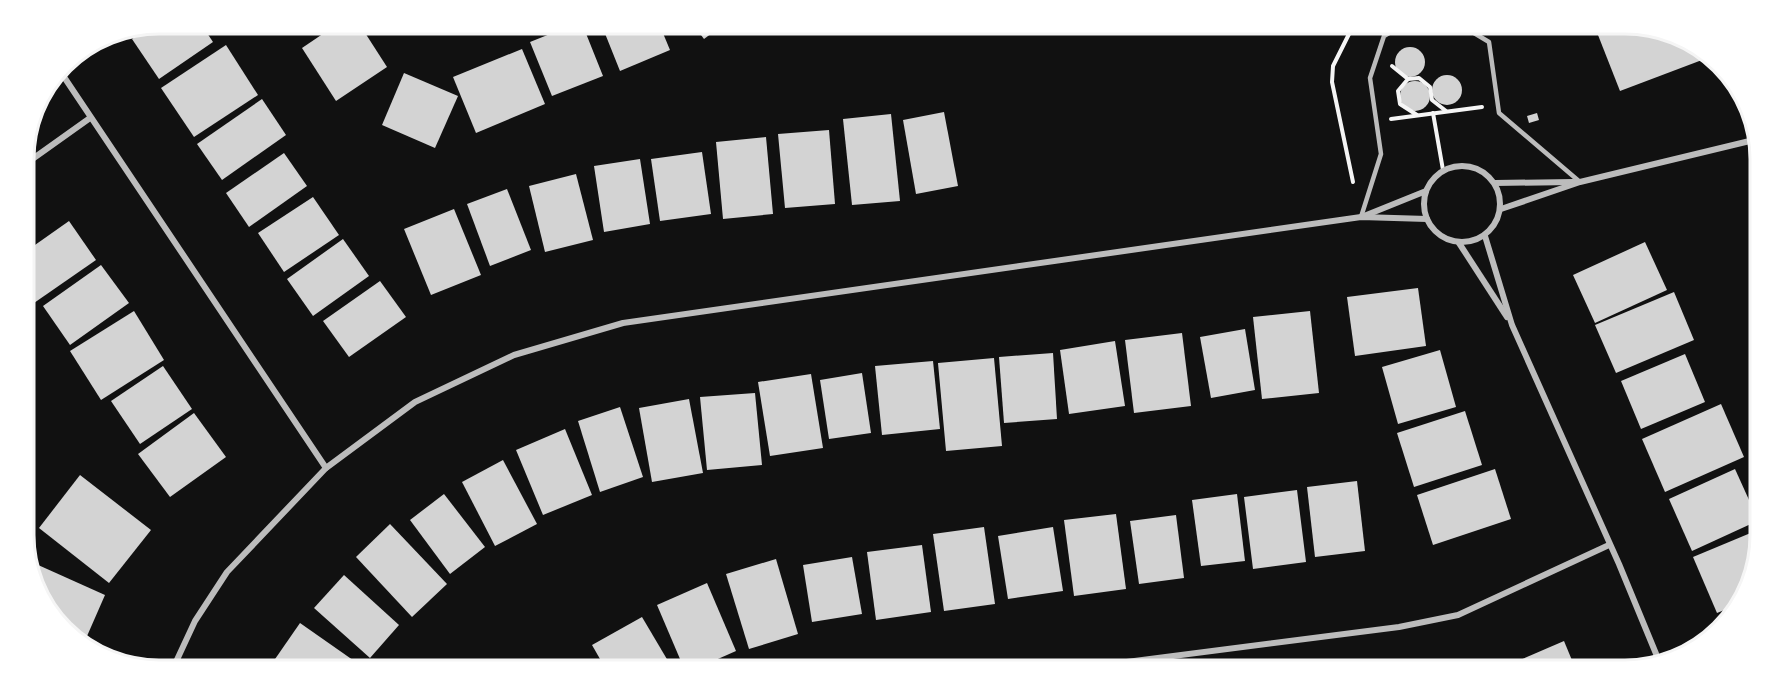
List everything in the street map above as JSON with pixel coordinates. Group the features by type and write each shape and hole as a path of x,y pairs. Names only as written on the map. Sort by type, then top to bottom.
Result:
{"street":[{"path":"65,78 326,468"},
{"path":"35,157 90,118"},
{"path":"1501,209 1580,182 1748,141"},
{"path":"1460,166 1473,167 1495,183 1500,196 1501,209 1495,225 1485,236 1473,242 1460,243 1443,238 1427,219 1423,204 1426,191 1433,179 1443,170 1460,166"},
{"path":"1495,183 1580,182"},
{"path":"1361,217 1426,191"},
{"path":"177,660 195,621 227,572 326,468 415,402 514,355 623,323 1361,217 1427,219"},
{"path":"1485,236 1512,325 1657,656"},
{"path":"1460,243 1512,325"},
{"path":"1142,660 1399,627 1458,615 1610,545"}],"lane":[{"path":"1361,217 1380,154 1370,78 1384,36 1387,34"},
{"path":"1476,34 1489,42 1499,113 1580,182"}],"path":[{"path":"1349,34 1333,66 1332,82 1354,184"},
{"path":"1373,68 1391,64 1408,79"},
{"path":"1417,116 1400,104 1398,91 1408,79 1419,78 1430,87 1432,100 1447,112"},
{"path":"1376,121 1498,105"},
{"path":"1433,113 1443,170"}],"building":[{"path":"1624,34 1649,37 1680,47 1701,60 1620,91 1598,35"},
{"path":"152,35 208,35 213,42 159,79 132,39"},
{"path":"321,35 366,35 387,67 336,101 302,48"},
{"path":"548,35 586,35 603,76 552,96 530,42"},
{"path":"605,35 664,35 670,50 620,71"},
{"path":"226,45 258,95 194,137 161,88"},
{"path":"1410,47 1416,48 1424,56 1424,68 1416,76 1410,77 1404,76 1396,68 1395,62 1396,56 1404,48"},
{"path":"522,49 545,104 476,133 453,77"},
{"path":"404,73 458,96 435,148 382,125"},
{"path":"1447,75 1457,80 1462,90 1457,100 1447,105 1437,100 1432,90 1437,80"},
{"path":"1415,81 1425,86 1430,96 1425,106 1415,111 1405,106 1400,96 1405,86"},
{"path":"262,99 286,135 222,180 197,144"},
{"path":"944,112 958,186 916,194 903,120"},
{"path":"1537,113 1539,120 1529,123 1527,116"},
{"path":"891,114 900,201 852,205 843,119"},
{"path":"829,130 835,204 785,208 778,134"},
{"path":"766,137 773,214 723,219 716,142"},
{"path":"702,152 711,214 660,221 651,159"},
{"path":"284,153 307,186 249,227 226,193"},
{"path":"640,159 650,224 604,232 594,166"},
{"path":"576,174 593,240 545,252 529,186"},
{"path":"507,189 531,250 490,266 467,204"},
{"path":"313,197 339,235 284,272 258,233"},
{"path":"454,209 481,275 431,295 404,229"},
{"path":"69,221 96,260 35,303 35,245"},
{"path":"343,239 369,276 313,316 287,279"},
{"path":"1645,242 1667,290 1595,323 1573,275"},
{"path":"101,265 129,303 70,345 43,306"},
{"path":"380,281 406,317 349,357 323,321"},
{"path":"1418,288 1426,346 1355,356 1347,297"},
{"path":"1674,292 1694,340 1616,373 1595,325"},
{"path":"134,311 164,360 101,400 70,351"},
{"path":"1310,311 1319,393 1262,399 1253,317"},
{"path":"1245,329 1255,390 1211,398 1200,337"},
{"path":"1182,333 1191,406 1134,413 1125,340"},
{"path":"1115,341 1125,406 1069,414 1060,350"},
{"path":"1440,350 1456,407 1398,424 1382,367"},
{"path":"1053,353 1057,419 1004,423 999,357"},
{"path":"1685,354 1705,402 1641,429 1621,381"},
{"path":"994,358 1002,446 946,451 938,363"},
{"path":"933,361 940,429 882,435 875,366"},
{"path":"163,366 192,409 140,444 111,401"},
{"path":"862,373 871,433 829,439 820,380"},
{"path":"811,374 823,448 770,456 758,382"},
{"path":"755,393 762,465 707,470 700,397"},
{"path":"689,399 703,473 652,482 639,408"},
{"path":"1721,404 1744,457 1665,492 1642,439"},
{"path":"620,407 643,477 600,492 578,421"},
{"path":"1465,411 1482,465 1414,487 1397,433"},
{"path":"194,413 226,457 170,497 138,454"},
{"path":"565,429 592,495 543,515 516,450"},
{"path":"503,460 537,524 495,546 462,482"},
{"path":"1495,469 1511,519 1433,545 1417,495"},
{"path":"1735,469 1750,502 1750,524 1692,551 1669,499"},
{"path":"80,475 151,530 109,583 39,528"},
{"path":"1357,481 1365,551 1315,557 1307,487"},
{"path":"1297,490 1306,562 1253,569 1244,497"},
{"path":"444,494 485,547 450,574 410,520"},
{"path":"1237,494 1245,561 1201,566 1192,500"},
{"path":"1116,514 1126,589 1074,596 1064,520"},
{"path":"1176,515 1184,578 1139,584 1130,521"},
{"path":"390,524 447,584 412,617 356,557"},
{"path":"984,527 995,604 944,611 933,534"},
{"path":"1053,527 1063,591 1008,599 998,536"},
{"path":"1750,533 1743,576 1725,610 1717,613 1693,557"},
{"path":"922,545 931,612 876,620 867,552"},
{"path":"852,557 862,614 812,622 803,565"},
{"path":"776,559 798,634 749,649 726,574"},
{"path":"38,565 105,595 87,637 66,618 56,605 47,591"},
{"path":"344,575 399,625 370,658 314,608"},
{"path":"707,583 736,651 716,660 680,660 657,605"},
{"path":"642,617 667,660 601,660 592,645"},
{"path":"300,623 353,660 274,660"},
{"path":"1564,641 1572,660 1520,660"}]}
